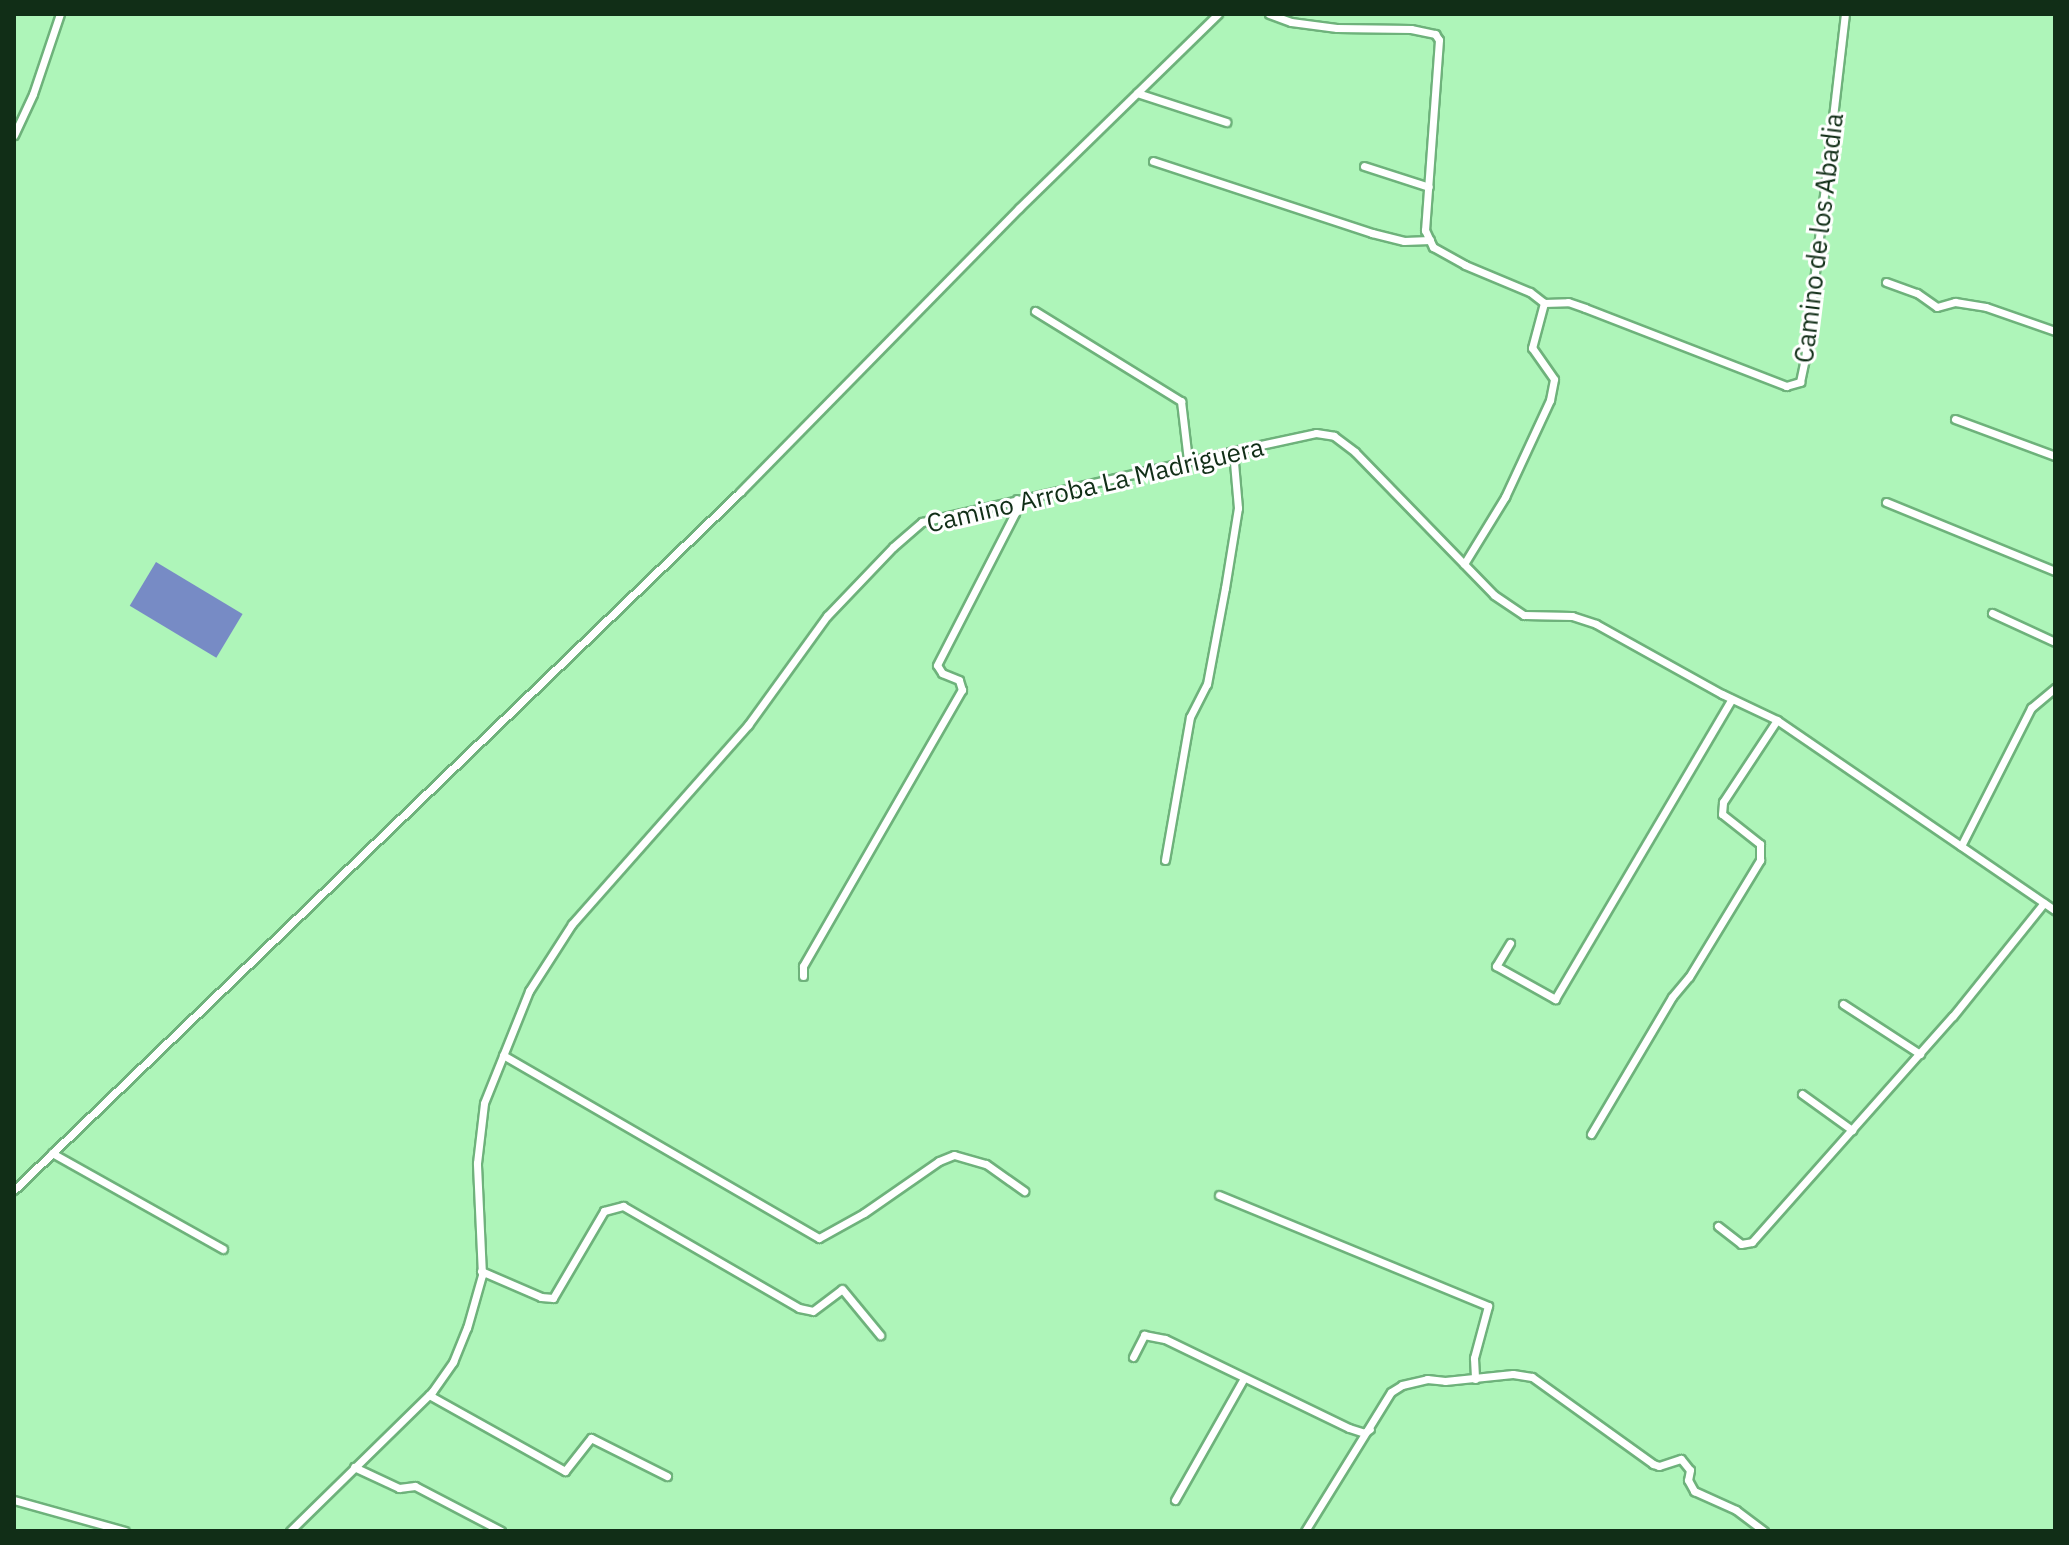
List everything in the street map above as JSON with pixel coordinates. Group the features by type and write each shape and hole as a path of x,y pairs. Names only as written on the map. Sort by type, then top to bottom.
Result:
{"street":[{"path":"14,135 33,94 60,14"},
{"path":"14,1190 740,492 1218,14"},
{"path":"1153,161 1372,233 1404,241 1430,240 1425,230 1439,40 1435,34 1411,29 1337,28 1291,22 1269,14"},
{"name":"Camino de los Abadia","path":"1430,240 1433,247 1465,265 1530,292 1544,303 1568,302 1775,384 1786,386 1800,382 1845,14"},
{"path":"1137,93 1226,122"},
{"path":"1364,166 1429,187"},
{"path":"1886,282 1917,293 1937,307 1964,303 2055,331"},
{"path":"1464,564 1505,497 1550,400 1554,379 1532,348 1544,303"},
{"path":"1035,311 1181,401 1188,461"},
{"path":"1955,419 2055,456"},
{"name":"Camino Arroba La Madriguera","path":"290,1531 429,1395 453,1362 467,1328 481,1271 480,1133 484,1103 529,991 572,924 748,725 827,616 893,547 922,522 1316,433 1334,436 1355,452 1494,595 1524,615 1572,616 1596,624 1732,699 1777,720 2055,910"},
{"path":"1165,860 1190,717 1207,684 1230,558 1238,508 1233,451"},
{"path":"803,976 803,966 962,690 959,680 942,673 937,665 1015,513 1017,499"},
{"path":"1886,502 2055,571"},
{"path":"1992,613 2055,642"},
{"path":"1961,846 2031,708 2055,688"},
{"path":"1510,943 1496,966 1555,999 1732,699"},
{"path":"1591,1134 1664,1009 1696,965 1760,860 1760,844 1722,814 1723,802 1777,720"},
{"path":"1718,1226 1741,1244 1752,1242 1920,1054 2044,903"},
{"path":"1843,1004 1920,1054"},
{"path":"503,1055 819,1238 864,1213 939,1161 954,1155 986,1164 1024,1191"},
{"path":"1802,1094 1852,1130"},
{"path":"52,1153 223,1249"},
{"path":"1219,1195 1488,1306 1474,1358 1475,1379"},
{"path":"481,1271 541,1297 553,1298 604,1211 623,1206 799,1308 813,1311 842,1289 880,1335"},
{"path":"1133,1357 1144,1335 1165,1339 1349,1428 1364,1433 1372,1427"},
{"path":"1305,1531 1391,1392 1402,1385 1427,1379 1475,1379 1513,1374 1532,1377 1653,1464 1659,1466 1681,1459 1690,1470 1688,1480 1694,1491 1736,1510 1764,1531"},
{"path":"1175,1500 1244,1378"},
{"path":"429,1395 565,1471 591,1438 667,1476"},
{"path":"354,1467 399,1488 415,1486 501,1531"},
{"path":"14,1500 125,1531"}],"water":[{"path":"156,562 243,614 216,658 130,606"}]}
